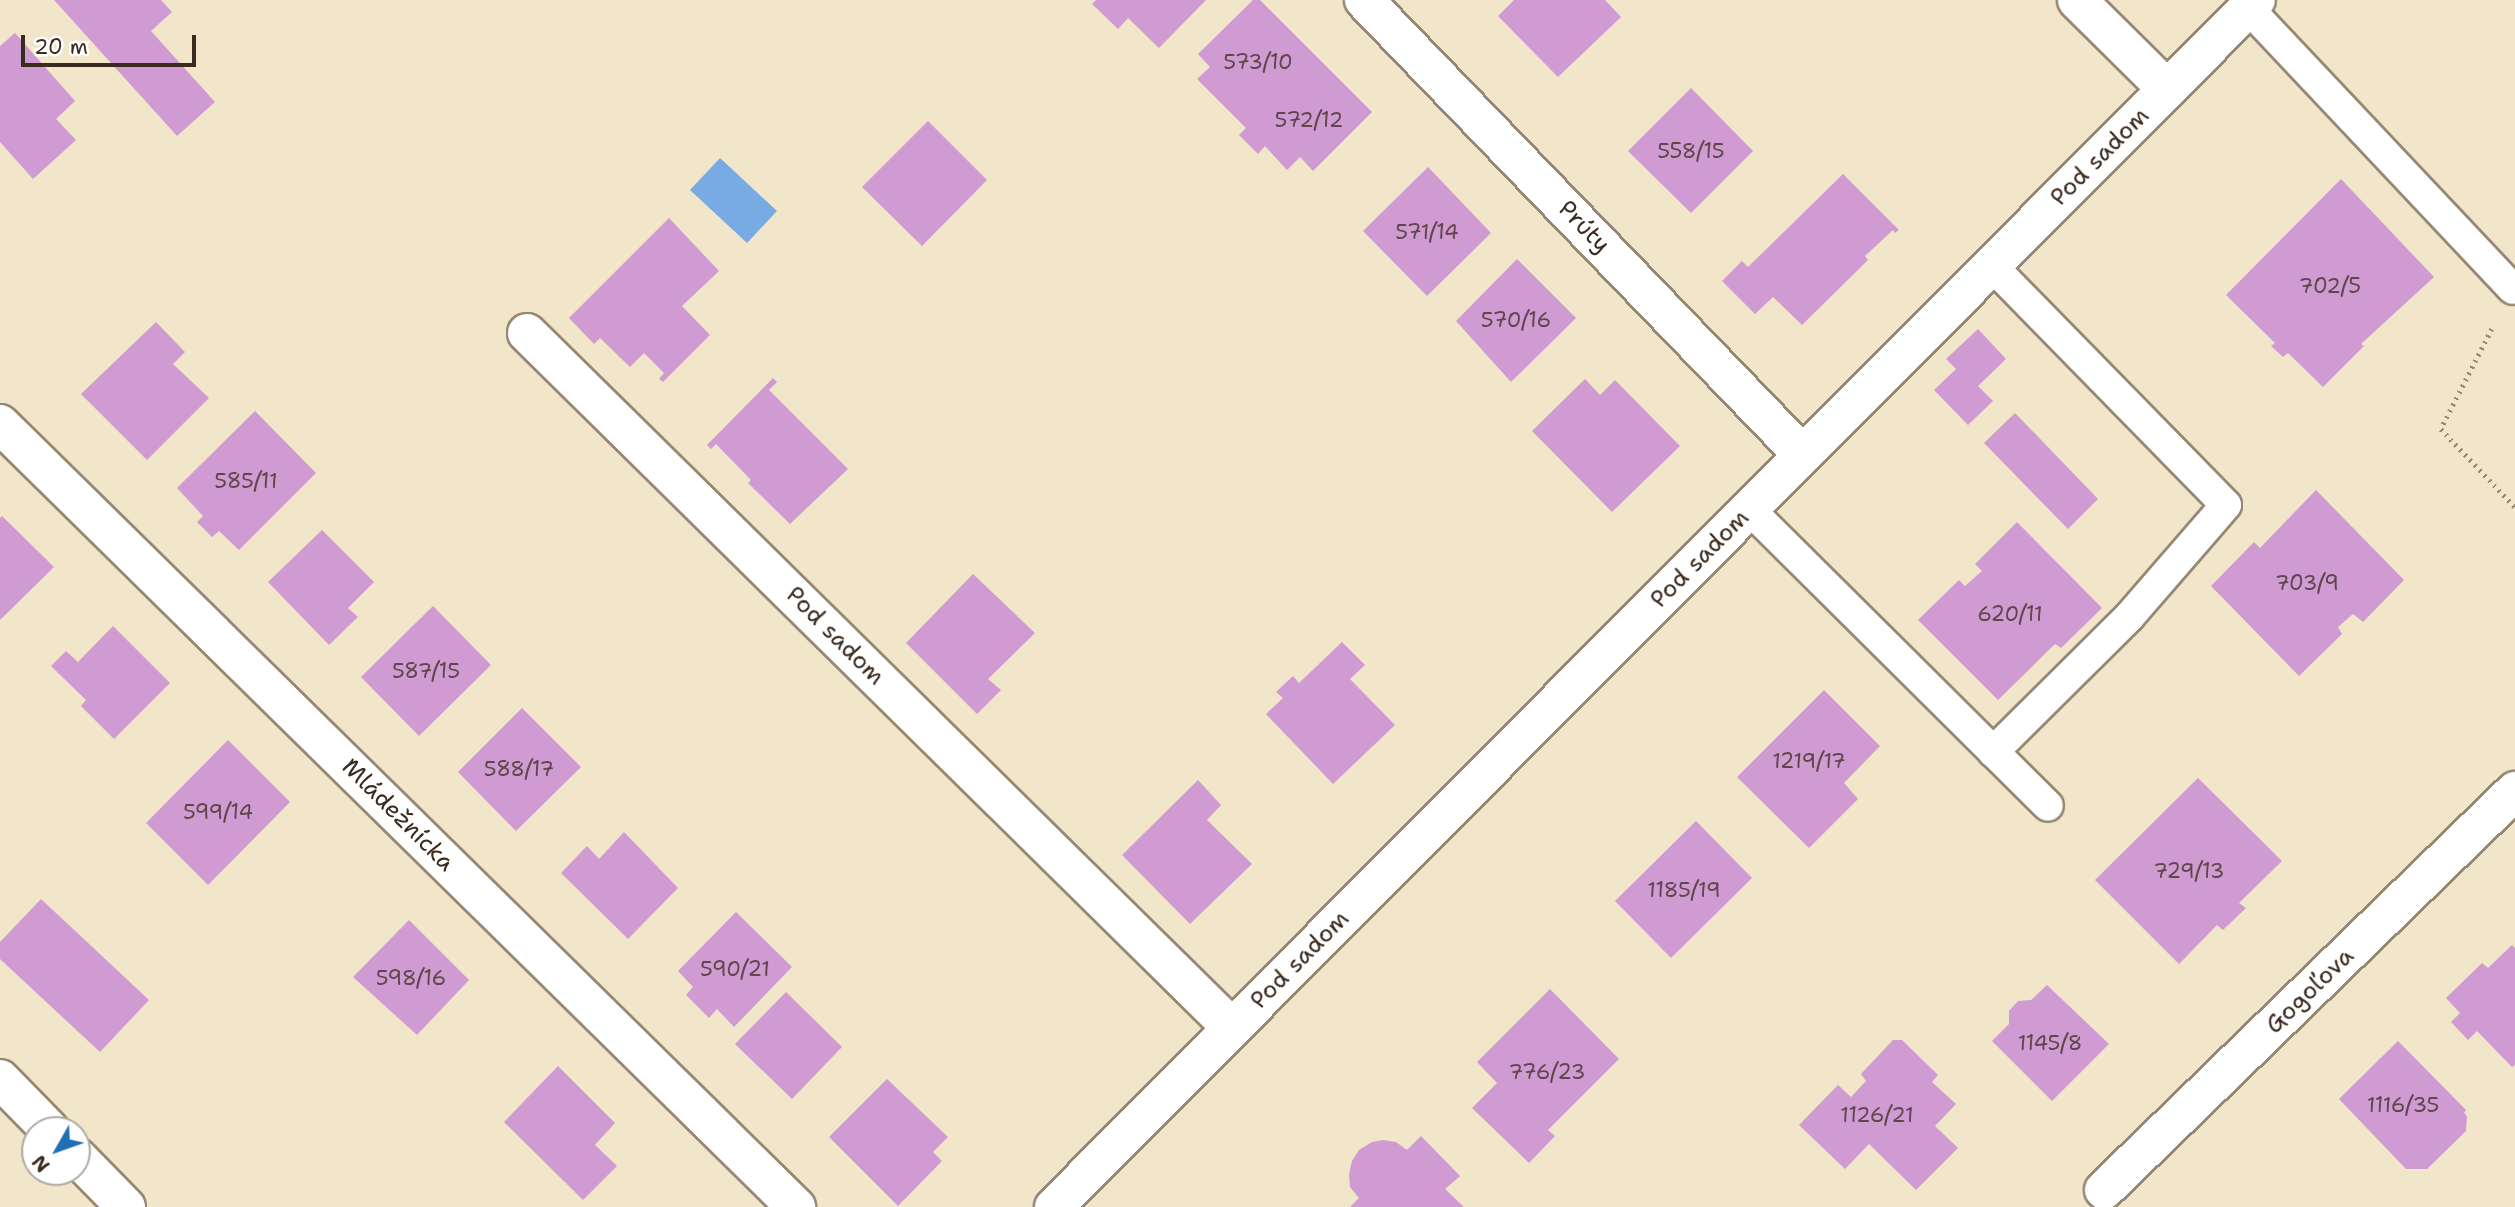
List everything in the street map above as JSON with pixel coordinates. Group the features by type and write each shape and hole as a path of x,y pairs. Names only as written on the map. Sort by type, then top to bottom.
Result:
{"street":[{"name":"Prúty","path":"1364,0 1803,455"},
{"name":"Pod sadom","path":"2077,0 2167,89"},
{"name":"Pod sadom","path":"1054,1207 2252,4"},
{"name":"Pod sadom","path":"527,333 1232,1028"},
{"name":"Mládežnícka","path":"0,424 796,1207"},
{"name":"Gogoľova","path":"2104,1190 2515,791"},
{"path":"0,1079 36,1116"},
{"path":"91,1171 126,1207"}],"lane":[{"path":"2252,4 2512,289"},
{"path":"1992,266 2226,505 2130,616 1993,752"},
{"path":"1749,509 2048,806"}],"path":[{"path":"2512,289 2441,429 2515,507"}],"water":[{"path":"720,158 777,211 747,243 690,190"}],"building":[{"path":"54,0 161,0 172,12 151,31 215,102 177,136"},
{"path":"1096,0 1206,0 1159,48 1128,18 1118,29 1092,4"},
{"path":"1253,0 1260,0 1372,112 1313,171 1300,157 1287,170 1265,146 1258,154 1239,135 1246,128 1197,79 1210,67 1198,54"},
{"path":"1514,0 1605,0 1621,17 1558,77 1498,16"},
{"path":"15,33 75,101 56,119 76,140 33,179 0,142 0,46"},
{"path":"1691,88 1753,151 1691,213 1628,151"},
{"path":"928,121 987,180 922,246 862,187"},
{"path":"1428,167 1491,233 1427,296 1363,231"},
{"path":"1843,174 1899,230 1895,233 1893,230 1865,256 1868,260 1802,325 1773,297 1755,314 1722,281 1742,261 1748,267"},
{"path":"2341,179 2434,277 2361,344 2364,346 2323,387 2288,353 2283,357 2271,346 2275,343 2226,295"},
{"path":"669,218 719,271 682,306 710,335 663,382 659,379 664,373 644,353 630,367 600,338 594,344 569,318"},
{"path":"1517,259 1576,318 1511,382 1456,321"},
{"path":"156,322 185,352 173,364 209,398 147,460 81,394"},
{"path":"1978,329 2006,359 1978,386 1993,401 1968,425 1934,390 1956,369 1946,359"},
{"path":"773,378 777,382 769,390 848,469 790,524 748,483 751,480 716,444 711,449 707,445"},
{"path":"1585,379 1600,395 1615,380 1680,446 1612,512 1532,431"},
{"path":"255,411 316,473 239,550 219,531 212,537 197,522 203,516 177,488"},
{"path":"2015,413 2098,499 2068,529 1984,443"},
{"path":"2316,490 2404,580 2363,622 2353,614 2338,627 2342,634 2299,676 2211,586 2254,542 2260,548"},
{"path":"2,516 54,567 0,620 0,518"},
{"path":"2017,522 2102,608 2061,648 2055,644 1998,700 1918,620 1959,580 1965,586 1982,571 1975,564"},
{"path":"322,530 374,582 348,608 358,617 329,645 268,582"},
{"path":"973,574 1035,633 988,679 1001,690 977,714 906,643"},
{"path":"433,606 491,665 419,736 361,677"},
{"path":"113,626 170,683 114,739 81,706 86,700 51,666 66,651 78,662"},
{"path":"1342,642 1365,665 1350,679 1395,725 1333,784 1266,714 1283,698 1276,692 1293,676 1299,683"},
{"path":"1824,690 1880,746 1844,783 1858,799 1809,848 1737,777"},
{"path":"522,708 581,767 516,831 458,772"},
{"path":"228,740 290,802 208,885 146,823"},
{"path":"2198,778 2282,861 2239,903 2246,908 2223,930 2217,925 2179,964 2095,880"},
{"path":"1198,780 1221,805 1207,820 1252,864 1190,924 1122,855"},
{"path":"1696,821 1752,878 1671,958 1615,901"},
{"path":"624,832 678,888 628,939 561,873 587,846 599,859"},
{"path":"41,899 149,1000 100,1052 0,959 0,942"},
{"path":"736,912 792,967 734,1027 717,1009 709,1018 686,995 693,987 678,971"},
{"path":"409,920 469,980 417,1035 353,977"},
{"path":"2512,945 2515,948 2515,1065 2512,1067 2477,1031 2468,1040 2451,1022 2460,1013 2446,998 2482,963 2488,968"},
{"path":"2047,985 2109,1044 2052,1101 1992,1041 2009,1024 2009,1011 2018,1001 2031,1000"},
{"path":"1550,989 1619,1059 1548,1130 1555,1136 1529,1163 1472,1108 1497,1083 1477,1062"},
{"path":"786,992 842,1047 792,1099 735,1044"},
{"path":"1893,1040 1902,1040 1938,1075 1932,1082 1956,1104 1935,1126 1958,1148 1916,1190 1869,1144 1845,1169 1799,1125 1838,1085 1851,1097 1866,1081 1861,1074"},
{"path":"2398,1041 2466,1110 2466,1131 2427,1169 2406,1169 2339,1099"},
{"path":"558,1066 615,1123 595,1145 617,1166 583,1200 504,1122"},
{"path":"887,1079 948,1137 933,1152 942,1161 898,1206 829,1137"},
{"path":"1421,1136 1460,1176 1445,1189 1464,1207 1350,1207 1359,1198 1350,1187 1349,1174 1352,1161 1359,1150 1372,1142 1383,1140 1396,1142 1407,1150"}]}
